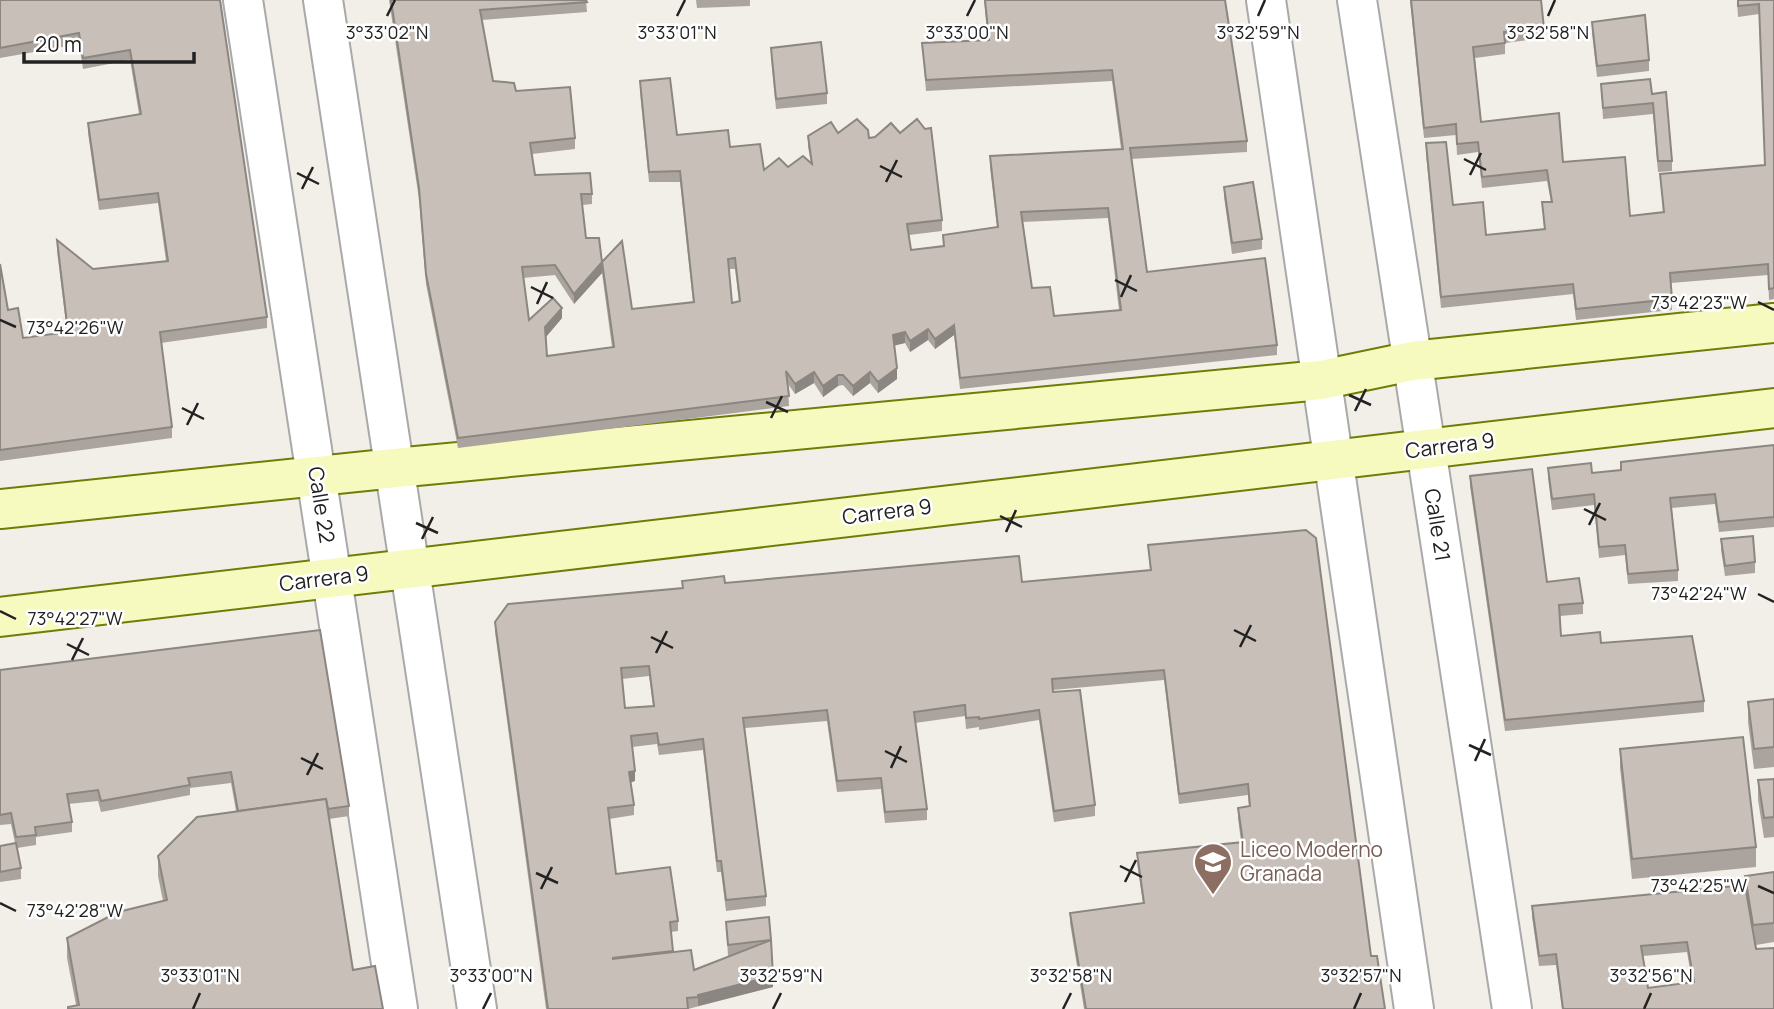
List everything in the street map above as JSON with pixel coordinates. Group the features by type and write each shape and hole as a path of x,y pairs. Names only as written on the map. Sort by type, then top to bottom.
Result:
{"street":[{"name":"Calle 22","path":"243,0 398,1009"},
{"path":"323,0 477,1009"},
{"path":"1266,0 1414,1009"},
{"name":"Calle 21","path":"1357,0 1512,1009"},
{"path":"0,509 395,468 1321,380 1412,361 1774,323"},
{"name":"Carrera 9","path":"0,617 1774,408"}],"building":[{"path":"0,0 220,0 267,317 160,332 172,427 0,450 0,264 8,310 18,308 23,338 68,332 57,240 93,269 168,261 158,193 99,200 88,123 141,114 130,50 83,58 79,33 0,48"},
{"path":"391,0 586,0 587,2 480,10 493,81 514,83 516,91 570,87 575,138 530,143 535,175 590,173 592,194 581,194 586,238 599,238 602,262 622,241 632,309 694,302 680,171 649,172 640,81 670,78 677,135 728,130 730,147 760,144 764,170 779,158 788,167 803,156 812,164 808,136 831,122 838,133 857,119 868,130 869,138 875,137 891,123 900,133 917,119 925,129 931,128 942,220 907,224 911,250 944,246 943,235 998,227 990,156 1123,149 1112,70 926,80 922,43 989,40 985,0 1225,0 1247,141 1130,148 1147,272 1265,258 1277,345 960,378 954,325 935,339 928,329 910,341 905,332 893,335 897,368 878,382 870,372 853,386 843,375 838,375 823,386 814,372 795,384 786,371 789,396 458,438 426,274 419,188","holes":["1108,208 1121,310 1054,316 1050,287 1032,288 1021,212","735,258 740,301 732,303 728,259","602,262 614,347 547,356 545,327 562,308 553,298 529,320 522,267 555,265 574,294"]},
{"path":"1411,0 1541,0 1544,28 1504,32 1505,43 1473,47 1481,122 1559,113 1563,162 1625,157 1630,216 1664,212 1660,174 1765,165 1759,4 1738,6 1738,0 1774,0 1774,288 1769,289 1768,264 1670,273 1672,299 1576,309 1573,284 1441,297 1426,143 1446,142 1453,205 1483,202 1486,235 1545,229 1542,202 1552,202 1547,170 1482,177 1478,142 1457,144 1456,124 1424,128"},
{"path":"1645,15 1649,60 1597,66 1592,22"},
{"path":"821,42 827,93 776,99 771,48"},
{"path":"1650,79 1652,94 1666,92 1672,161 1658,161 1653,103 1603,108 1601,84"},
{"path":"1253,182 1262,239 1232,243 1224,187"},
{"path":"1774,445 1774,517 1719,522 1715,494 1670,498 1678,570 1628,574 1625,545 1599,547 1594,494 1552,499 1548,468 1591,463 1592,473 1621,470 1621,462"},
{"path":"1532,469 1547,582 1579,578 1583,603 1559,605 1561,636 1600,632 1601,643 1692,636 1704,701 1505,720 1470,476"},
{"path":"1306,530 1316,538 1371,956 1377,956 1385,1009 1086,1009 1070,913 1144,903 1137,853 1243,842 1238,808 1250,806 1248,784 1179,794 1164,670 1052,679 1053,692 1080,690 1095,805 1054,811 1039,710 979,719 966,718 965,705 914,712 927,809 885,812 881,778 837,781 827,710 743,718 766,896 726,900 721,861 717,861 703,739 659,745 657,733 631,736 635,771 629,772 634,805 608,808 616,874 670,867 678,921 670,922 673,951 613,959 691,950 694,970 771,940 773,976 687,998 688,1009 548,1009 495,622 508,604 683,588 682,581 724,576 725,583 1019,556 1022,582 1151,570 1148,545","holes":["649,666 654,706 625,708 621,668"]},
{"path":"1753,536 1755,562 1725,566 1721,539"},
{"path":"320,630 349,806 328,809 326,799 238,811 231,772 188,778 190,785 101,801 98,790 67,794 72,822 35,827 36,835 16,837 11,813 0,815 0,670"},
{"path":"1774,699 1774,747 1754,749 1748,702"},
{"path":"1743,737 1756,847 1632,859 1620,749"},
{"path":"1774,779 1774,817 1764,818 1758,780"},
{"path":"326,799 353,970 375,966 383,1009 68,1009 79,1005 67,938 118,912 167,900 158,856 197,817"},
{"path":"16,843 21,868 0,872 0,846"},
{"path":"1774,872 1774,923 1753,925 1745,876"},
{"path":"1745,885 1756,949 1774,948 1774,1009 1563,1009 1556,954 1539,956 1532,906","holes":["1687,942 1694,982 1648,988 1641,946"]},
{"path":"769,917 771,940 728,945 726,922"}],"place":[{"name":"Liceo Moderno Granada","path":"1213,896"}]}
